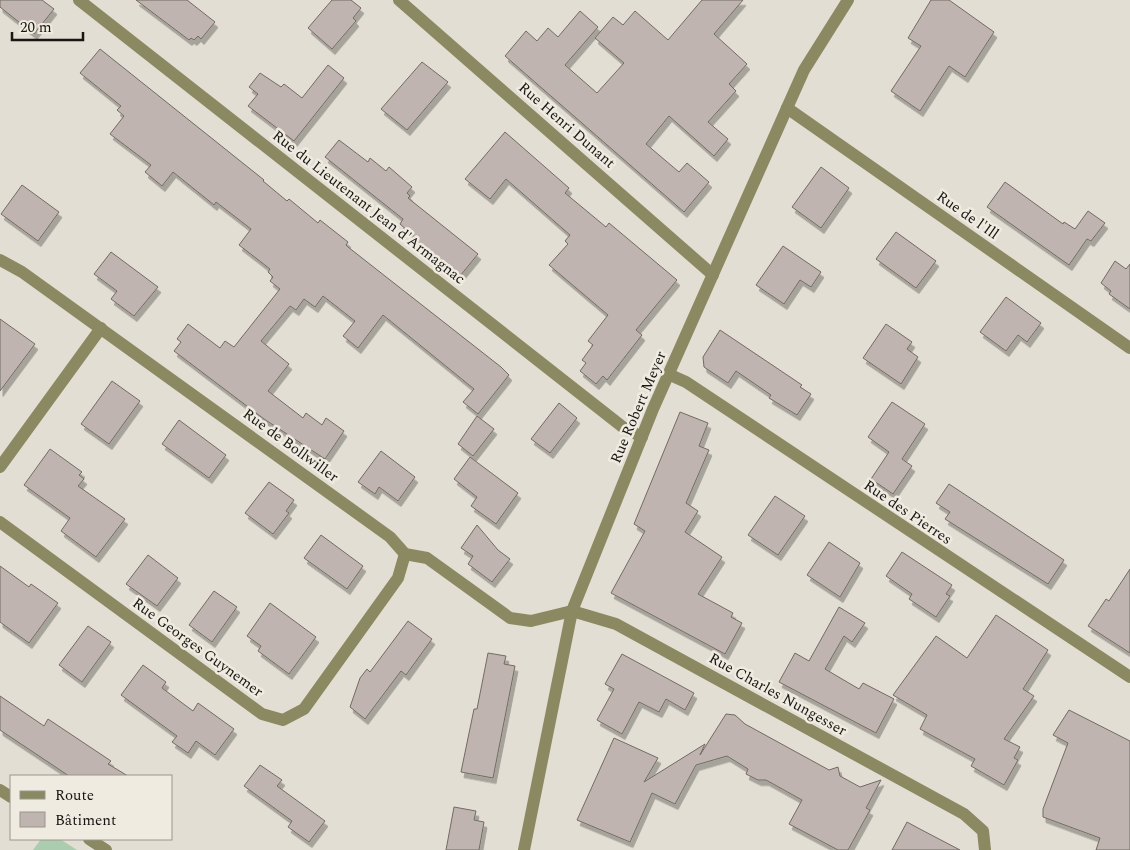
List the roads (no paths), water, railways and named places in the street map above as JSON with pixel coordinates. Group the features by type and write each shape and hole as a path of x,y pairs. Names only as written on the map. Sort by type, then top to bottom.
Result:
{"street":[{"name":"Rue du Lieutenant Jean d'Armagnac","path":"79,0 616,422 642,437"},
{"name":"Rue Henri Dunant","path":"399,0 713,275"},
{"name":"Rue Robert Meyer","path":"524,850 572,611 668,374 804,70 848,0"},
{"name":"Rue de l'Ill","path":"787,108 1130,348"},
{"name":"Rue de Bollwiller","path":"0,260 22,272 101,328 390,537 405,554"},
{"path":"0,467 101,328"},
{"name":"Rue des Pierres","path":"668,374 694,388 1130,677"},
{"name":"Rue Georges Guynemer","path":"0,522 262,714 283,720 304,709 398,578 405,554"},
{"path":"405,554 427,558 510,618 531,621 572,611"},
{"name":"Rue Charles Nungesser","path":"572,611 616,624 964,814 983,831 985,850"},
{"path":"91,840 106,850"}]}
